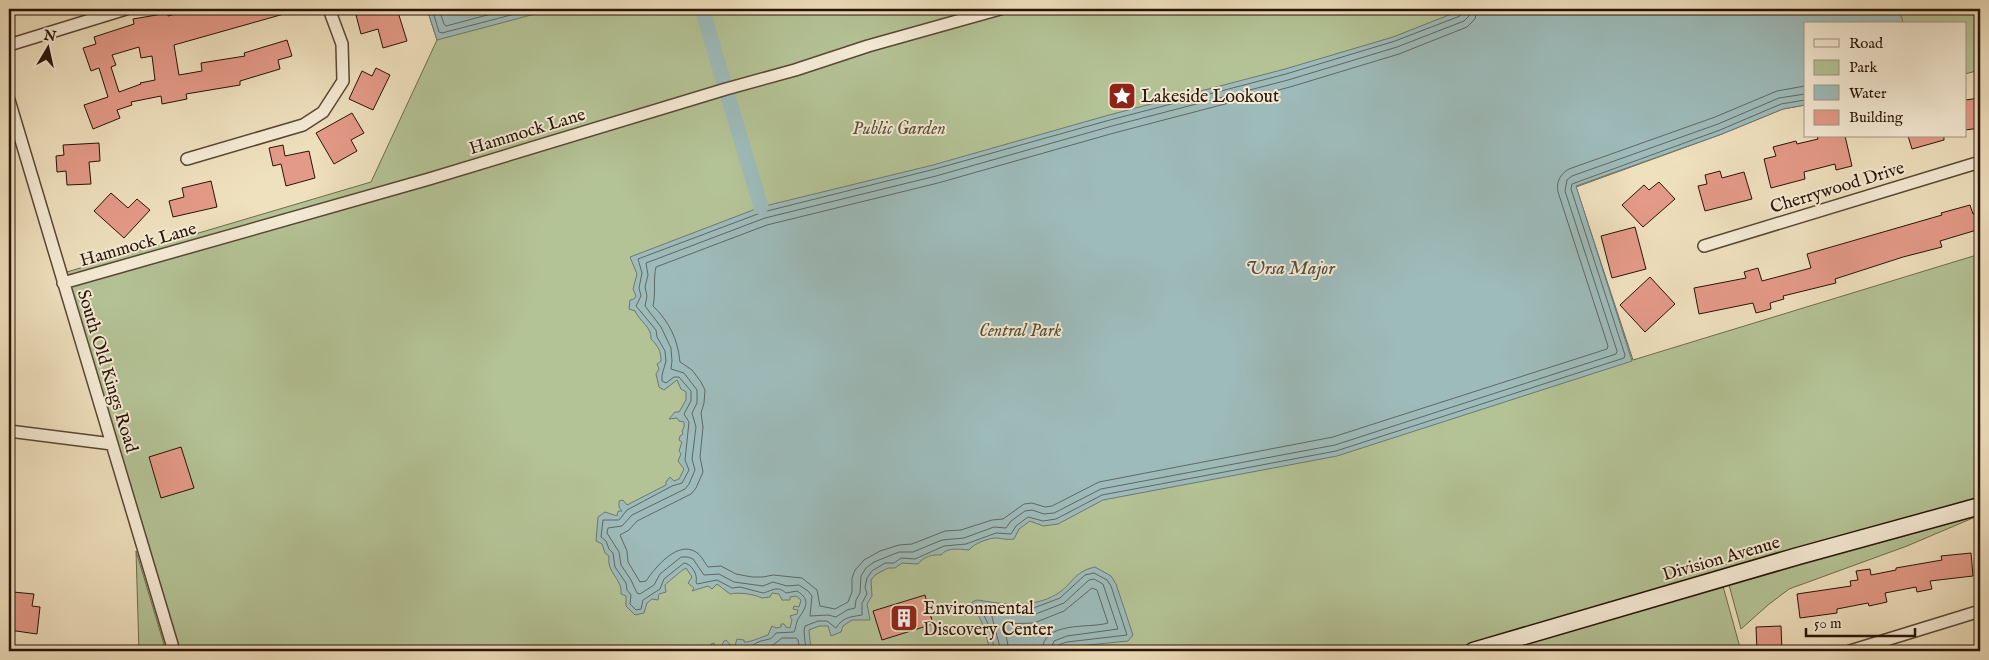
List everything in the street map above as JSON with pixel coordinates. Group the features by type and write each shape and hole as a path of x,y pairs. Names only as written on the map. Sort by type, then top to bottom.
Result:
{"street":[{"path":"9,45 126,9"},
{"path":"187,159 303,125 323,112 343,81 342,44 329,9"},
{"name":"Hammock Lane","path":"63,283 420,182 726,89 795,70 868,46 1000,9"},
{"name":"South Old Kings Road","path":"9,100 174,651"},
{"name":"Cherrywood Drive","path":"1704,246 1980,162"},
{"path":"9,431 112,444"},
{"name":"Division Avenue","path":"1473,651 1798,556 1980,506"},
{"path":"1850,651 1980,611"}],"green space":[{"name":"Central Park","path":"427,9 1980,9 1980,70 1966,74 1966,22 1804,22 1804,105 1783,109 1722,134 1576,187 1633,360 1980,254 1980,507 1721,579 1741,651 173,651 60,274 371,182 437,40"},
{"path":"1980,515 1907,546 1789,589 1741,629 1729,585"},
{"path":"136,551 166,651 139,651"}],"water":[{"path":"427,9 554,9 437,40"},
{"name":"Ursa Major","path":"1464,9 1904,9 1901,16 1903,22 1804,22 1804,105 1783,109 1722,134 1576,186 1632,361 1337,456 1103,500 1058,524 1043,526 1030,521 1019,529 1014,539 998,538 986,540 969,550 950,550 941,555 925,558 918,564 902,563 895,568 888,568 875,575 871,580 872,596 867,604 870,620 852,620 843,626 841,632 831,636 828,626 819,626 809,630 811,651 712,651 711,644 714,643 715,648 719,645 721,647 726,640 734,649 737,639 744,640 744,642 752,641 768,635 772,626 776,628 781,627 781,624 790,628 792,620 790,616 797,614 798,610 793,609 794,606 799,607 801,600 796,596 790,597 790,600 782,600 779,594 772,593 770,597 762,598 755,595 730,594 717,584 712,589 708,586 692,591 694,588 688,583 692,577 686,568 665,585 666,592 659,594 658,600 652,599 647,603 644,613 635,615 626,606 626,596 621,594 620,584 610,567 609,556 605,553 602,544 596,541 598,517 605,512 617,516 618,511 622,511 619,507 619,501 623,500 627,505 666,485 670,477 674,481 679,479 684,469 678,461 682,442 679,440 683,434 684,422 679,421 677,418 669,419 675,412 679,412 686,400 686,392 681,389 677,380 664,390 659,387 656,374 659,369 657,364 661,361 660,351 651,339 648,328 635,311 629,309 630,300 636,296 633,289 637,274 630,257 761,207 933,165 1109,115 1285,69 1393,37"},
{"path":"1095,567 1111,576 1116,584 1133,635 1128,641 1069,647 1054,651 990,651 984,627 972,602 977,600 1028,604 1038,602 1057,594 1082,572"}],"building":[{"path":"193,9 291,9 291,12 174,45 179,75 202,71 201,63 245,56 244,53 287,40 292,56 278,60 280,69 240,81 240,85 186,94 187,99 162,104 161,96 131,102 132,105 117,110 120,118 93,129 84,105 108,97 99,68 91,71 83,48 96,44 94,37 134,24 133,19 168,13 168,16","holes":["139,47 141,58 152,56 155,80 140,83 119,92 111,67 116,65 112,55"]},
{"path":"378,9 397,9 407,41 383,48 378,29 361,34 356,15"},
{"path":"376,68 390,75 373,110 349,99 362,71 372,76"},
{"path":"1980,98 1980,128 1966,130 1966,100"},
{"path":"352,113 364,133 351,140 357,151 334,164 316,133"},
{"path":"1845,138 1852,166 1836,170 1835,164 1804,172 1805,179 1771,188 1764,159 1776,156 1773,147 1796,141 1797,144 1818,139"},
{"path":"1909,138 1944,138 1944,140 1912,149"},
{"path":"99,143 100,161 89,162 91,184 67,185 66,171 57,172 56,156 64,155 63,145"},
{"path":"283,145 285,156 309,151 315,178 286,186 281,164 273,166 269,148"},
{"path":"1720,171 1722,178 1744,172 1752,199 1705,211 1698,186 1707,184 1705,175"},
{"path":"211,181 217,207 173,217 169,201 184,197 182,188"},
{"path":"1659,182 1675,199 1643,227 1622,205 1644,185 1649,190"},
{"path":"111,193 128,208 137,199 150,210 124,238 94,211"},
{"path":"1970,205 1973,214 1980,212 1980,229 1940,241 1942,247 1903,257 1835,279 1836,283 1783,296 1784,299 1770,303 1771,309 1756,313 1753,303 1699,314 1694,288 1746,278 1744,272 1758,268 1762,281 1811,268 1807,254 1942,215 1941,213"},
{"path":"1635,227 1646,269 1612,278 1601,236"},
{"path":"1650,277 1675,304 1645,332 1620,305"},
{"path":"181,447 194,488 161,498 149,457"},
{"path":"1971,553 1973,576 1930,581 1932,589 1917,592 1916,587 1885,593 1887,602 1869,606 1868,603 1837,609 1837,613 1800,618 1797,594 1851,586 1850,581 1858,580 1856,571 1870,569 1871,575 1896,570 1896,568 1942,560 1941,556"},
{"path":"13,592 34,594 32,606 40,607 37,634 9,630"},
{"name":"Environmental Discovery Center","path":"925,595 933,624 882,640 873,611"},
{"path":"1781,626 1782,651 1757,651 1756,627"}],"waterway":[{"path":"702,9 761,207"}],"place":[{"name":"Lakeside Lookout","path":"1122,96"},
{"name":"Environmental Discovery Center","path":"904,618"}],"park label":[{"name":"Public Garden","path":"899,128"}]}
